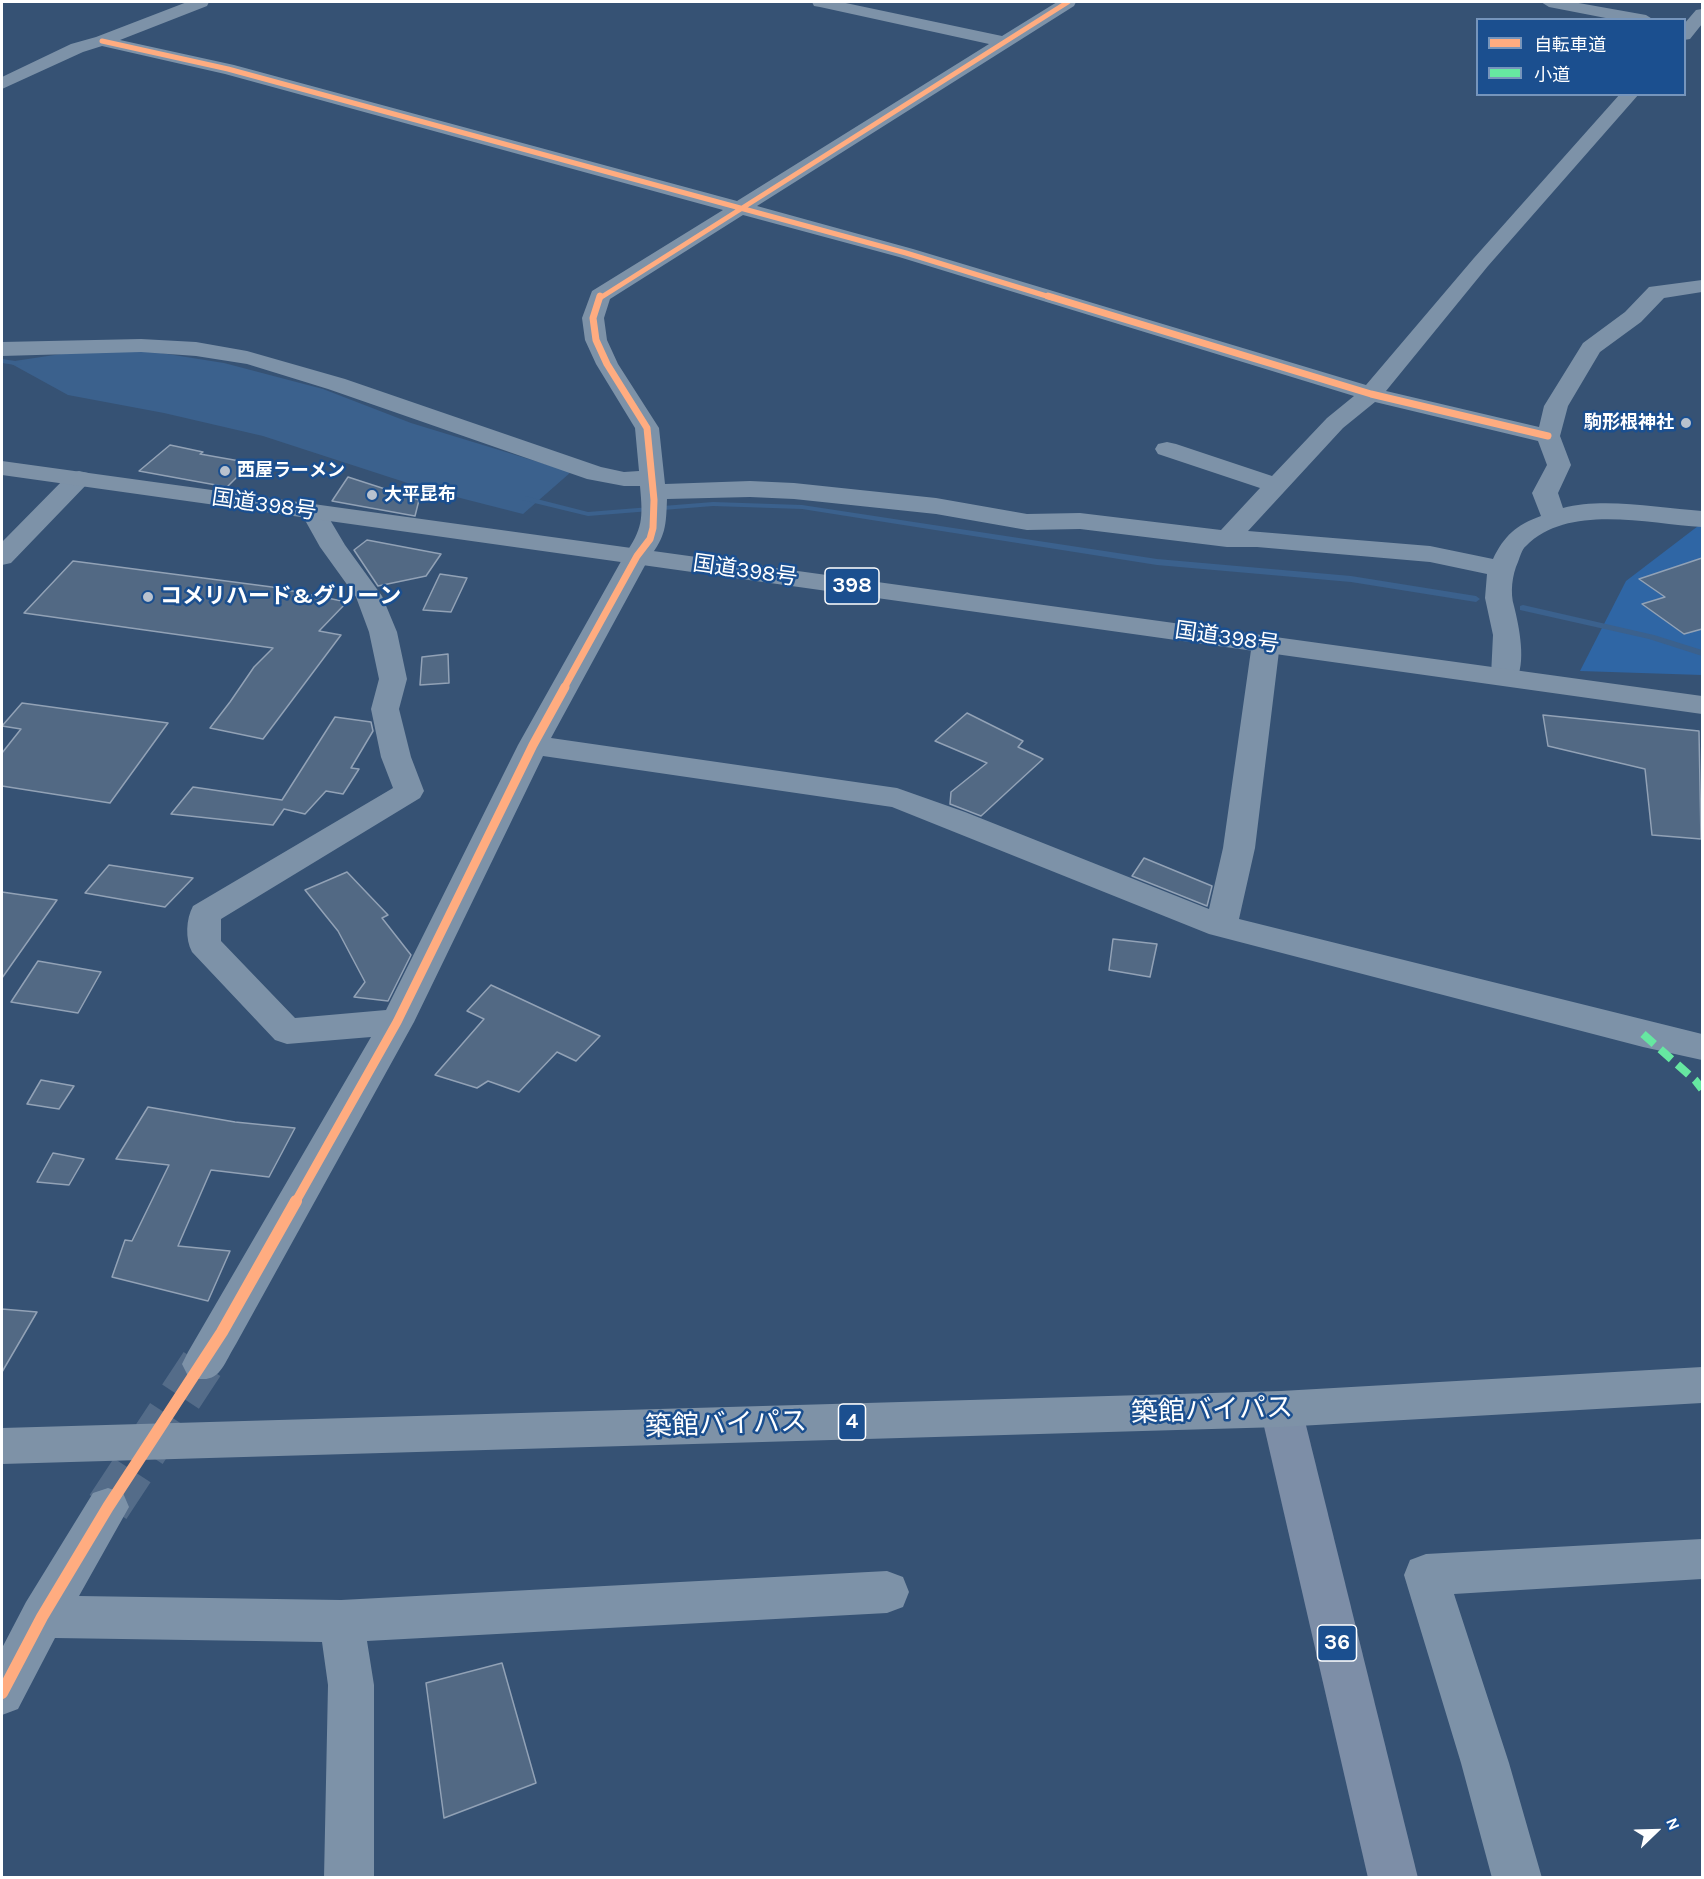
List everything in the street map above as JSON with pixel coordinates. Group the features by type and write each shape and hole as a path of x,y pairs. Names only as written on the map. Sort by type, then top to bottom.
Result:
{"highway":[{"name":"国道398号","path":"2,468 314,513 645,542 1266,643 1702,705"},
{"name":"築館バイパス","path":"2,1446 1281,1409 1702,1385"}],"main road":[{"name":"36","path":"1281,1409 1393,1878"}],"street":[{"path":"2,84 77,48 102,41 201,2"},
{"path":"819,2 1004,42"},
{"path":"202,1364 397,1022 534,746 645,542 653,490 647,428 606,364 596,340 593,318 600,296 1068,2"},
{"path":"1549,2 1635,18"},
{"path":"1691,30 1702,14"},
{"path":"102,41 228,69 906,253 1371,394 1548,436"},
{"path":"1227,538 1335,423 1371,394 1481,262 1628,96"},
{"path":"1555,520 1545,493 1559,465 1548,436 1556,406 1591,348 1633,317 1657,292 1702,286"},
{"path":"2,349 81,344 161,345 225,353 342,385 596,474 624,479 653,490 794,491 936,506 1027,522 1080,521 1227,538 1430,554 1501,569"},
{"path":"1167,449 1278,486"},
{"path":"2,557 80,478"},
{"path":"1505,676 1507,635 1498,598 1501,569 1514,542 1538,526 1574,513 1611,512 1702,519"},
{"path":"314,513 333,547 369,596 383,632 393,680 385,709 396,757 409,791 205,914 204,944 287,1031 397,1022"},
{"path":"1221,926 1239,848 1266,643"},
{"path":"534,746 897,798 1221,926 1702,1047"},
{"path":"2,1693 42,1617 108,1507"},
{"path":"1517,1878 1485,1763 1426,1575 1702,1559"},
{"path":"42,1617 341,1621 887,1592"},
{"path":"341,1621 351,1686 349,1878"}],"shaded area":[{"path":"142,350 224,363 323,389 411,423 571,472 523,514 429,490 263,436 164,413 68,395 8,362 81,351"},
{"path":"1702,523 1702,675 1580,671 1626,581"}],"building":[{"path":"170,445 203,452 200,454 251,463 227,487 139,471"},
{"path":"348,477 419,500 415,516 332,501"},
{"path":"367,540 441,554 426,576 378,586 354,550"},
{"path":"1702,558 1702,629 1684,634 1642,604 1665,597 1639,579"},
{"path":"73,561 272,587 347,602 319,631 341,635 263,739 210,728 254,667 273,648 24,613"},
{"path":"440,574 467,578 451,612 423,610"},
{"path":"448,654 449,683 420,685 422,657"},
{"path":"22,703 168,723 110,803 2,786 2,753 21,729 2,726"},
{"path":"967,713 1023,741 1018,747 1043,759 981,816 950,804 951,792 987,763 935,741"},
{"path":"1543,715 1699,731 1701,839 1652,835 1645,769 1548,746"},
{"path":"335,717 371,722 373,731 351,768 359,769 343,794 326,791 305,814 284,809 273,825 171,814 193,787 282,800"},
{"path":"1144,858 1212,886 1207,906 1132,876"},
{"path":"109,865 193,878 165,907 85,893"},
{"path":"347,872 388,915 382,918 411,955 388,1001 354,997 365,982 338,931 305,890"},
{"path":"2,892 57,900 2,978"},
{"path":"1113,939 1157,944 1150,977 1109,970"},
{"path":"38,961 101,972 78,1013 11,1002"},
{"path":"491,985 600,1036 576,1061 557,1052 519,1092 488,1081 477,1088 435,1075 484,1019 467,1011"},
{"path":"41,1080 74,1086 59,1109 27,1104"},
{"path":"148,1107 235,1122 295,1128 269,1177 211,1170 178,1246 230,1251 208,1301 112,1277 125,1240 132,1241 169,1165 116,1159"},
{"path":"53,1153 84,1159 69,1185 37,1182"},
{"path":"2,1309 37,1312 2,1372"},
{"path":"502,1663 536,1783 444,1818 426,1683"}],"waterway":[{"path":"2,361 22,364"},
{"path":"525,498 588,514 713,504 802,507 1157,562 1351,579 1476,599"},
{"path":"1523,608 1651,637 1702,653"}],"tunnel":[{"path":"108,1507 202,1364"}],"marked path":[{"path":"1643,1034 1695,1080 1702,1089"}],"cycle path":[{"path":"2,1693 42,1617 108,1507 222,1332 397,1022 533,745 637,556 650,539 653,528 654,500 647,428 607,364 596,340 593,318 600,296 1068,2"},
{"path":"102,41 228,69 906,253 1371,394 1548,436"}],"place":[{"name":"駒形根神社","path":"1686,423"},
{"name":"西屋ラーメン","path":"225,471"},
{"name":"大平昆布","path":"372,495"},
{"name":"コメリハード&グリーン","path":"148,597"}]}
